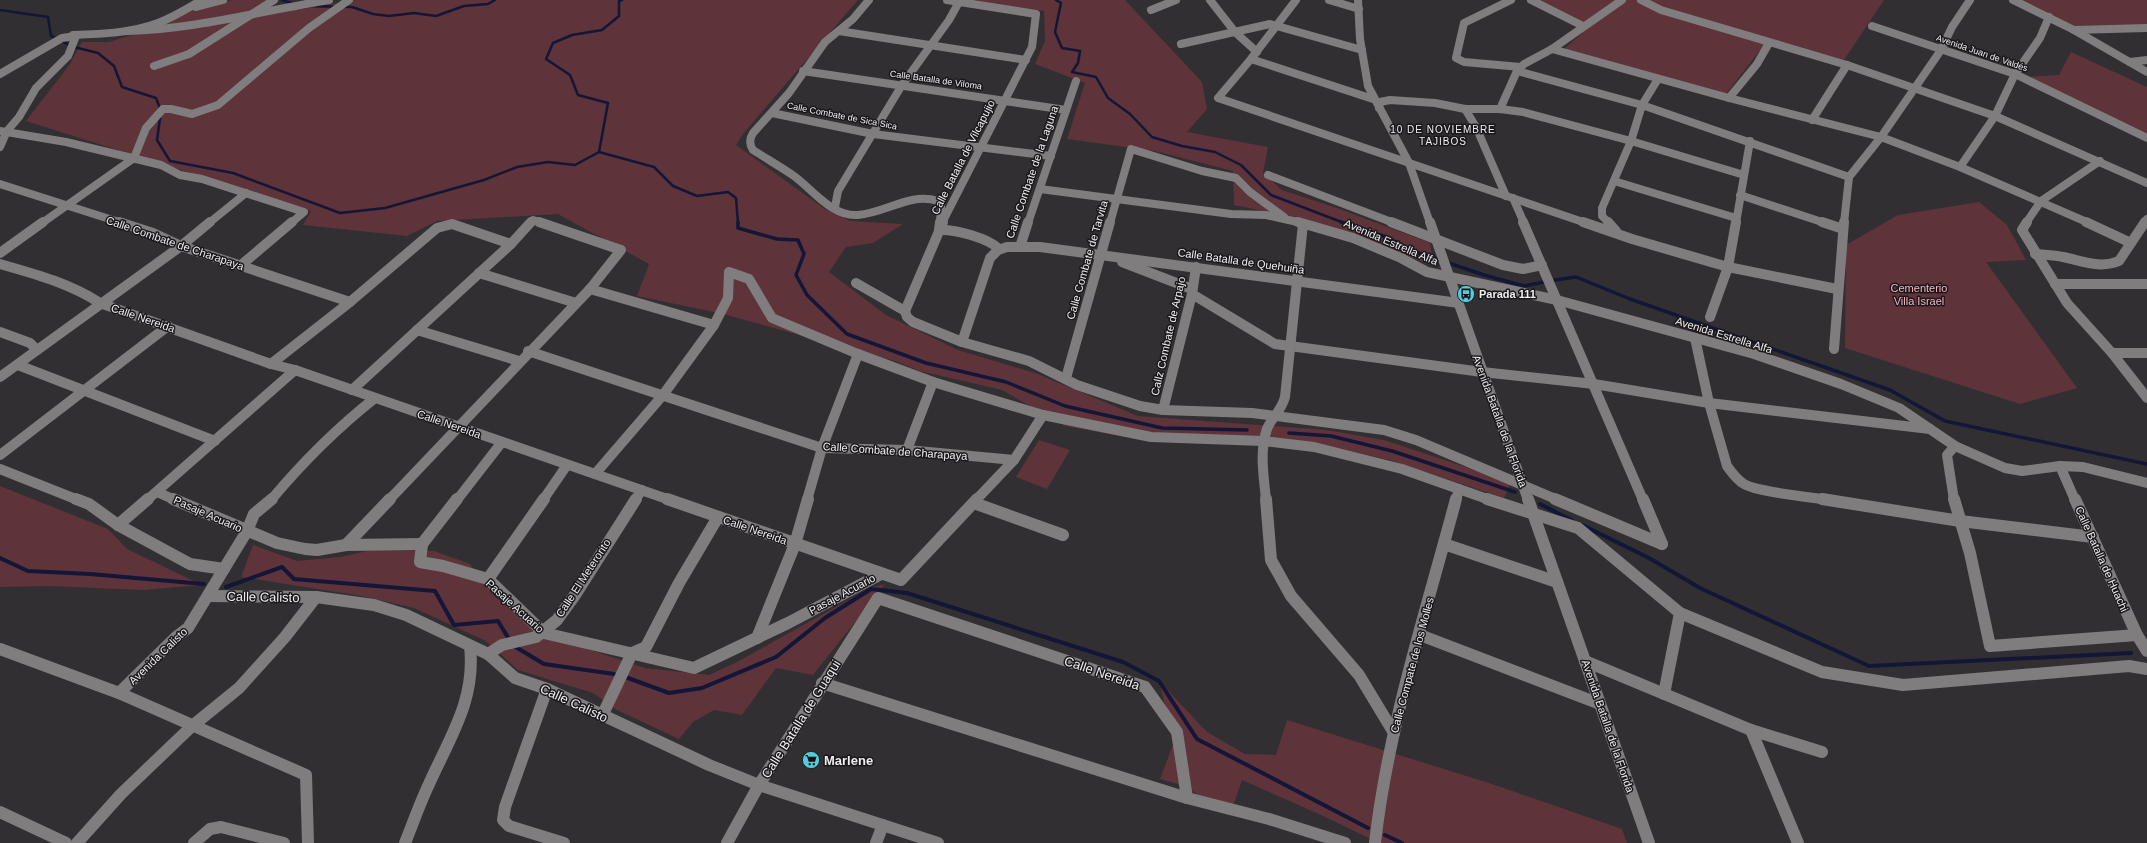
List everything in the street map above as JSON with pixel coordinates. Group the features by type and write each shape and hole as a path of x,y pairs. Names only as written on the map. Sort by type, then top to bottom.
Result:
{"street":[{"path":"127,31 159,23 202,0"},
{"path":"180,12 223,0"},
{"path":"154,66 189,54 274,0"},
{"path":"0,74 55,41 73,35 178,28 329,0"},
{"path":"0,253 134,158 146,128 158,112 168,108 173,108 182,113 198,113 219,104 271,62 326,13 349,0"},
{"path":"868,0 853,19 826,42 772,113 753,133 749,140 750,145 753,150 800,180 845,214 862,214 920,199 933,198 938,201 940,207 939,230 963,231 976,238 992,242 999,249"},
{"path":"835,207 835,200 838,191 902,85 931,46 959,2 947,0"},
{"path":"1150,10 1176,0"},
{"path":"1210,0 1235,32 1257,52"},
{"path":"1296,0 1257,52 1218,98 1639,241 1728,267 1837,289"},
{"path":"1329,0 1359,9"},
{"name":"Avenida Batalla de la Florida","path":"1358,0 1362,50 1368,86 1373,99 1409,163 1438,241 1482,372 1523,484 1649,843"},
{"path":"1511,0 1464,23 1456,58 1464,62 1519,69 1642,105 1750,141 1849,177"},
{"path":"1531,0 1583,26"},
{"path":"1500,109 1519,69 1552,49 1622,0"},
{"path":"1641,0 1662,10 1769,44 1847,65 1995,116 2147,183"},
{"path":"1834,349 1837,289 1849,177 1860,161 1881,137 1913,88 1941,50 1952,27 1970,0"},
{"path":"2013,0 2074,30 2147,72"},
{"name":"Calle Batalla de Vilcapujio","path":"905,311 939,230 1032,47 1036,14 959,2"},
{"path":"1960,167 1995,116 2015,74 2040,38 2049,17"},
{"path":"1181,44 1270,24 1362,50"},
{"name":"Avenida Juan de Valdés","path":"1872,26 2015,74 2147,138"},
{"path":"2074,30 2147,28"},
{"path":"839,31 1026,60"},
{"path":"0,147 4,131 19,118 36,88 68,56 76,38 76,36 73,35"},
{"path":"1729,98 1757,64 1769,44"},
{"path":"1552,49 1729,98 1881,137 1960,167 2041,201 2131,243"},
{"path":"1251,59 1373,99"},
{"path":"2130,62 2147,60"},
{"path":"1812,120 1847,65"},
{"name":"Calle Batalla de Viloma","path":"803,71 1066,110"},
{"path":"1619,233 1602,216 1602,208 1631,141 1642,105 1658,79"},
{"name":"Calle Combate de la Laguna","path":"962,342 990,258 994,252 999,249 1020,247 1076,81"},
{"path":"1379,108 1380,102 1390,100 1435,103 1465,109 1500,109 1523,112 1631,141 1744,175"},
{"path":"856,284 905,311 907,317 913,322 962,342 1029,360 1077,385 1116,400 1163,410 1224,412 1384,430 1416,440 1662,544 1542,265 1476,126 1465,109"},
{"name":"Calle Combate de Sica Sica","path":"772,113 873,134 1051,156"},
{"path":"4,131 66,142 161,165 180,175 202,179 290,206 304,212 240,266"},
{"path":"1710,317 1728,267 1750,141"},
{"name":"Calle Combate de Tarvita","path":"1066,378 1131,149 1202,171 1236,178 1250,192 1284,218"},
{"path":"2100,161 2041,201 2022,230 2035,254 2067,303 2112,353 2147,398"},
{"path":"1268,175 1411,228 1438,241 1515,268 1531,269 1542,265"},
{"path":"1614,181 1736,218"},
{"name":"Calle Combate de Charapaya","path":"0,184 153,233 181,246 350,302"},
{"path":"1040,189 1231,214 1284,218"},
{"path":"0,377 100,303 181,246 246,193"},
{"path":"1740,195 1843,229"},
{"name":"Avenida Estrella Alfa","path":"1284,218 1333,231 1401,258 1427,272 1557,300 1754,354 1841,384 1899,408 1933,429 1955,446 1987,460 2022,471 2060,466 2083,467 2147,483"},
{"path":"2035,254 2063,257 2103,266 2113,265 2119,261 2147,219"},
{"path":"346,545 528,351 590,289 621,250 533,220 511,244 352,390"},
{"path":"271,364 350,302 437,228 452,224 511,244"},
{"path":"1303,224 1289,346 1285,397 1282,408 1267,428 1262,459 1271,560 1291,596 1359,675 1394,733"},
{"name":"Calle Batalla de Quehuiña","path":"1020,247 1054,249 1196,267 1459,303"},
{"path":"1101,255 1158,274 1192,291 1274,344 1482,372 1594,384 1710,402 1933,429"},
{"name":"Calle Nereida","path":"0,264 57,281 86,293 100,303 271,364 295,370 901,580 974,503"},
{"name":"Callz Combate de Arpajo","path":"1163,410 1192,291 1196,267"},
{"path":"595,474 663,395 714,325 728,298 729,272 749,279 772,318 858,354 933,382 1043,415 1151,436 1264,441 1314,447 1402,469 1578,528 1680,613 1822,672 1903,684 2129,666 2147,669"},
{"path":"480,273 576,303"},
{"path":"2055,284 2147,284"},
{"path":"590,289 714,325"},
{"path":"0,455 168,326"},
{"path":"417,330 519,361"},
{"path":"1,333 30,343 37,350"},
{"path":"1695,338 1727,466 1733,476 1745,485 1760,489 1960,522 2092,537"},
{"name":"Calle Combate de Charapaya","path":"528,351 822,448 907,450 1014,460"},
{"path":"2112,353 2147,353"},
{"path":"757,638 795,544 822,448 858,354"},
{"path":"18,364 214,441"},
{"path":"118,526 295,370"},
{"path":"907,450 933,382"},
{"name":"Avenida Calisto","path":"118,693 176,637 188,628 209,596 247,531 254,514 268,503 294,473 356,413 375,398"},
{"path":"1043,415 1014,460 974,503 1063,535"},
{"path":"422,544 502,442"},
{"path":"1955,446 1947,455 1947,472 1952,496 1969,552 1990,646 2137,635"},
{"path":"488,579 567,465"},
{"name":"Calle Batalla de Huachi","path":"2060,466 2137,635 2147,651"},
{"path":"0,469 89,504 118,526 190,564 224,569"},
{"name":"Calle Compate de los Molles","path":"1375,843 1380,799 1394,733 1459,489"},
{"name":"Calle El Meterorito","path":"488,654 495,648 505,643 530,641 544,633 563,614 624,515 642,490"},
{"name":"Pasaje Acuario","path":"156,492 247,531 278,543 305,550 317,550 346,545 422,544 420,562 443,566 488,579 544,633 694,668 757,638 882,574"},
{"path":"602,716 632,653 646,647 679,583 718,517"},
{"path":"1444,544 1557,582"},
{"name":"Calle Calisto","path":"209,596 316,597 374,605 406,615 488,654 504,670 515,678 547,689 709,765 760,785 938,843"},
{"path":"76,843 121,794 191,727 239,688 289,632 316,597"},
{"name":"Calle Nereida","path":"878,598 1145,687 1177,732 1186,798"},
{"name":"Calle Batalla de Guaqui","path":"727,843 760,785 822,683 878,598"},
{"path":"1664,694 1680,613"},
{"path":"1420,635 1600,704"},
{"path":"405,843 428,785 461,714 470,689 473,673 470,646"},
{"path":"1,651 118,693 191,727 306,776 308,843"},
{"path":"1585,661 1751,730 1822,752"},
{"path":"822,683 1186,798 1269,819 1345,843"},
{"path":"547,689 505,807 504,820 509,826 564,843"},
{"path":"1751,730 1798,843"},
{"path":"0,812 66,843"},
{"path":"876,843 884,825"},
{"path":"194,843 210,829 221,827 284,843"}],"green space":[{"path":"232,0 268,0 241,19 357,0 858,0 743,134 736,145 825,209 850,221 903,224 873,243 846,247 829,272 886,315 958,350 1035,373 1138,416 1327,430 1384,440 1511,482 1504,498 1389,460 1328,446 1219,438 1142,440 1065,426 1002,390 920,371 895,361 723,314 637,296 649,264 558,214 437,221 407,236 303,225 311,211 26,121 70,64 82,42 109,42 157,27 194,7"},
{"path":"965,0 1125,0 1202,82 1207,109 1187,132 1268,147 1263,173 1282,190 1337,208 1430,243 1434,266 1349,234 1297,218 1234,205 1233,171 1155,151 1067,139 1085,83 1035,64 1045,41 1044,11 964,2"},
{"path":"1535,0 1884,0 1844,60 1768,40 1726,94 1563,50 1588,28"},
{"path":"2018,0 2147,0 2147,25 2074,26"},
{"path":"2071,52 2147,87 2147,136 2025,77 2059,75"},
{"name":"Cementerio Villa Israel","path":"1979,202 2007,225 2026,260 1986,262 2077,388 2020,404 1845,348 1846,245 1898,215"},
{"path":"1039,440 1070,450 1047,489 1016,477"},
{"path":"0,486 108,529 127,549 202,585 143,590 48,586 0,587"},
{"path":"253,545 297,561 340,557 372,550 434,551 470,564 494,596 534,628 572,644 645,668 709,675 735,663 870,588 885,584 813,675 776,668 742,715 714,710 693,722 679,739 617,710 593,693 518,670 486,641 414,608 362,596 241,577"},
{"path":"1159,681 1207,732 1245,754 1276,755 1287,720 1489,783 1622,829 1627,843 1379,843 1321,815 1242,780 1233,806 1211,806 1188,787 1160,779 1174,742"}],"waterway":[{"path":"282,0 294,4"},
{"path":"304,6 352,7 373,14 389,16 414,13 436,16 464,6 488,4 495,0"},
{"path":"599,152 608,103 578,95 570,75 546,59 553,43 572,35 602,30 619,16 619,1 622,0"},
{"path":"1056,0 1061,3 1055,32 1062,48 1080,51 1078,63 1072,72 1096,77 1108,98 1130,114 1152,137 1182,146 1215,152 1241,165 1271,195 1344,223"},
{"path":"0,10 48,17 51,36 74,47 98,53 114,66 122,87 156,98 161,111 157,140 170,161 233,173 340,213 385,208 484,180 517,167 548,162 575,165 599,152"},
{"path":"599,152 654,167 673,186 697,196 728,192 736,198 738,223"},
{"path":"738,223 738,228 777,239 798,240 804,254 796,275 807,295 847,334 926,363 1006,382 1065,406 1162,428 1247,430"},
{"path":"1344,223 1386,237 1416,252 1484,275 1524,286 1544,282"},
{"path":"1555,280 1576,277 1630,299 1890,390 1945,421 2147,464"},
{"path":"1289,433 1331,436 1392,451 1515,492"},
{"path":"1540,504 1573,521"},
{"path":"1582,525 1649,558 1700,588 1869,666 2131,653"},
{"path":"0,558 28,571 90,574 204,584"},
{"path":"226,587 282,567 294,579 435,591 454,625 498,621 510,641"},
{"path":"628,678 669,693 702,688 776,657 825,618 871,589 907,593 1123,662 1159,681 1197,739 1368,828"},
{"path":"514,646 544,664 614,674"},
{"path":"1385,835 1402,843"}],"place":[{"name":"Parada 111","path":"1466,294"},
{"name":"Marlene","path":"811,760"}],"district":[{"name":"10 DE NOVIEMBRE TAJIBOS","path":"1443,134"}]}
